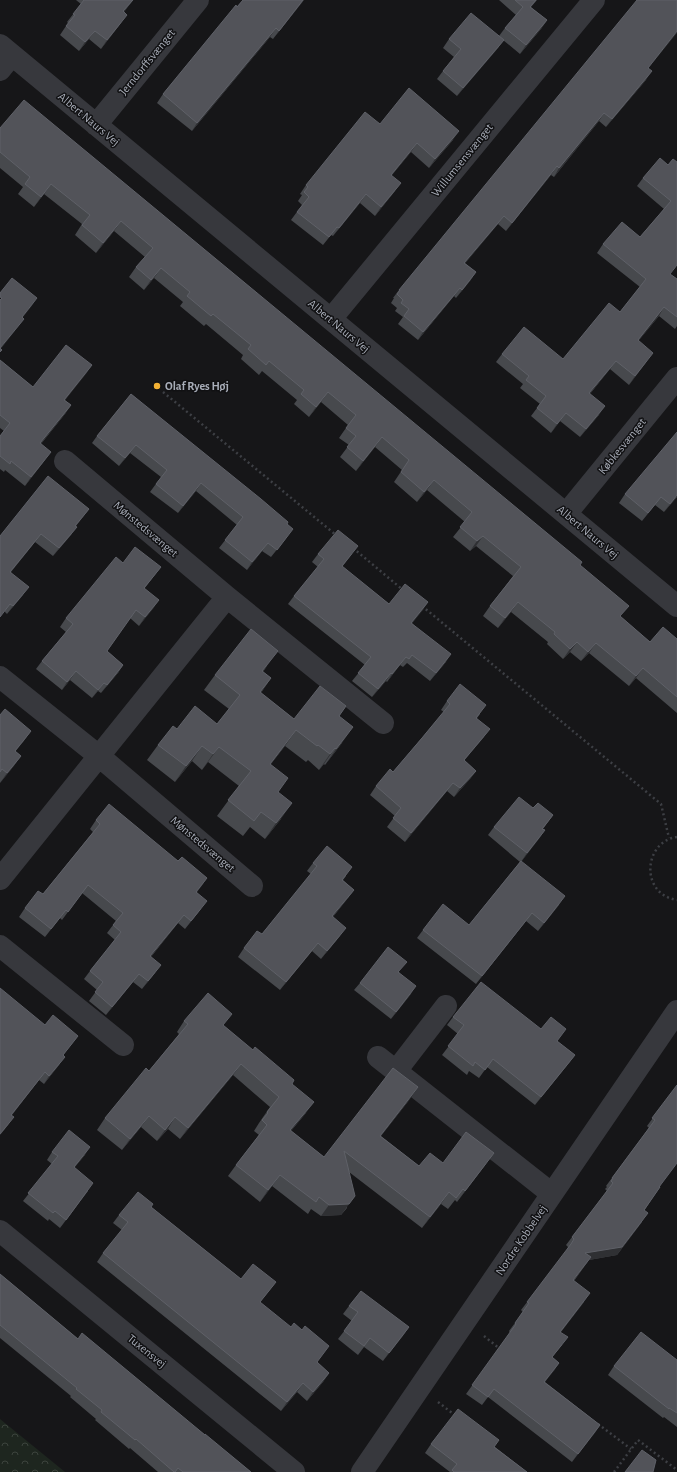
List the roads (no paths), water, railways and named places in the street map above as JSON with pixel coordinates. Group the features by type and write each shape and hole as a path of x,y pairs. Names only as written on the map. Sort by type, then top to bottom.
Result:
{"street":[{"name":"Jerndorffsvænget","path":"96,125 198,0"},
{"name":"Willumsensvænget","path":"331,319 594,0"},
{"name":"Albert Naurs Vej","path":"4,57 96,125 677,606"},
{"name":"Købkesvænget","path":"566,514 677,378"},
{"name":"Mønstedsvænget","path":"65,461 227,597 382,723"},
{"path":"0,879 227,597"},
{"name":"Mønstedsvænget","path":"0,677 99,756 252,886"},
{"path":"0,946 123,1045"},
{"path":"396,1072 446,1006"},
{"name":"Nordre Kobbelvej","path":"365,1471 677,1011"},
{"path":"378,1057 552,1194"},
{"name":"Tuxensvej","path":"0,1231 294,1472"}],"place":[{"name":"Olaf Ryes Høj","path":"157,386"}]}
